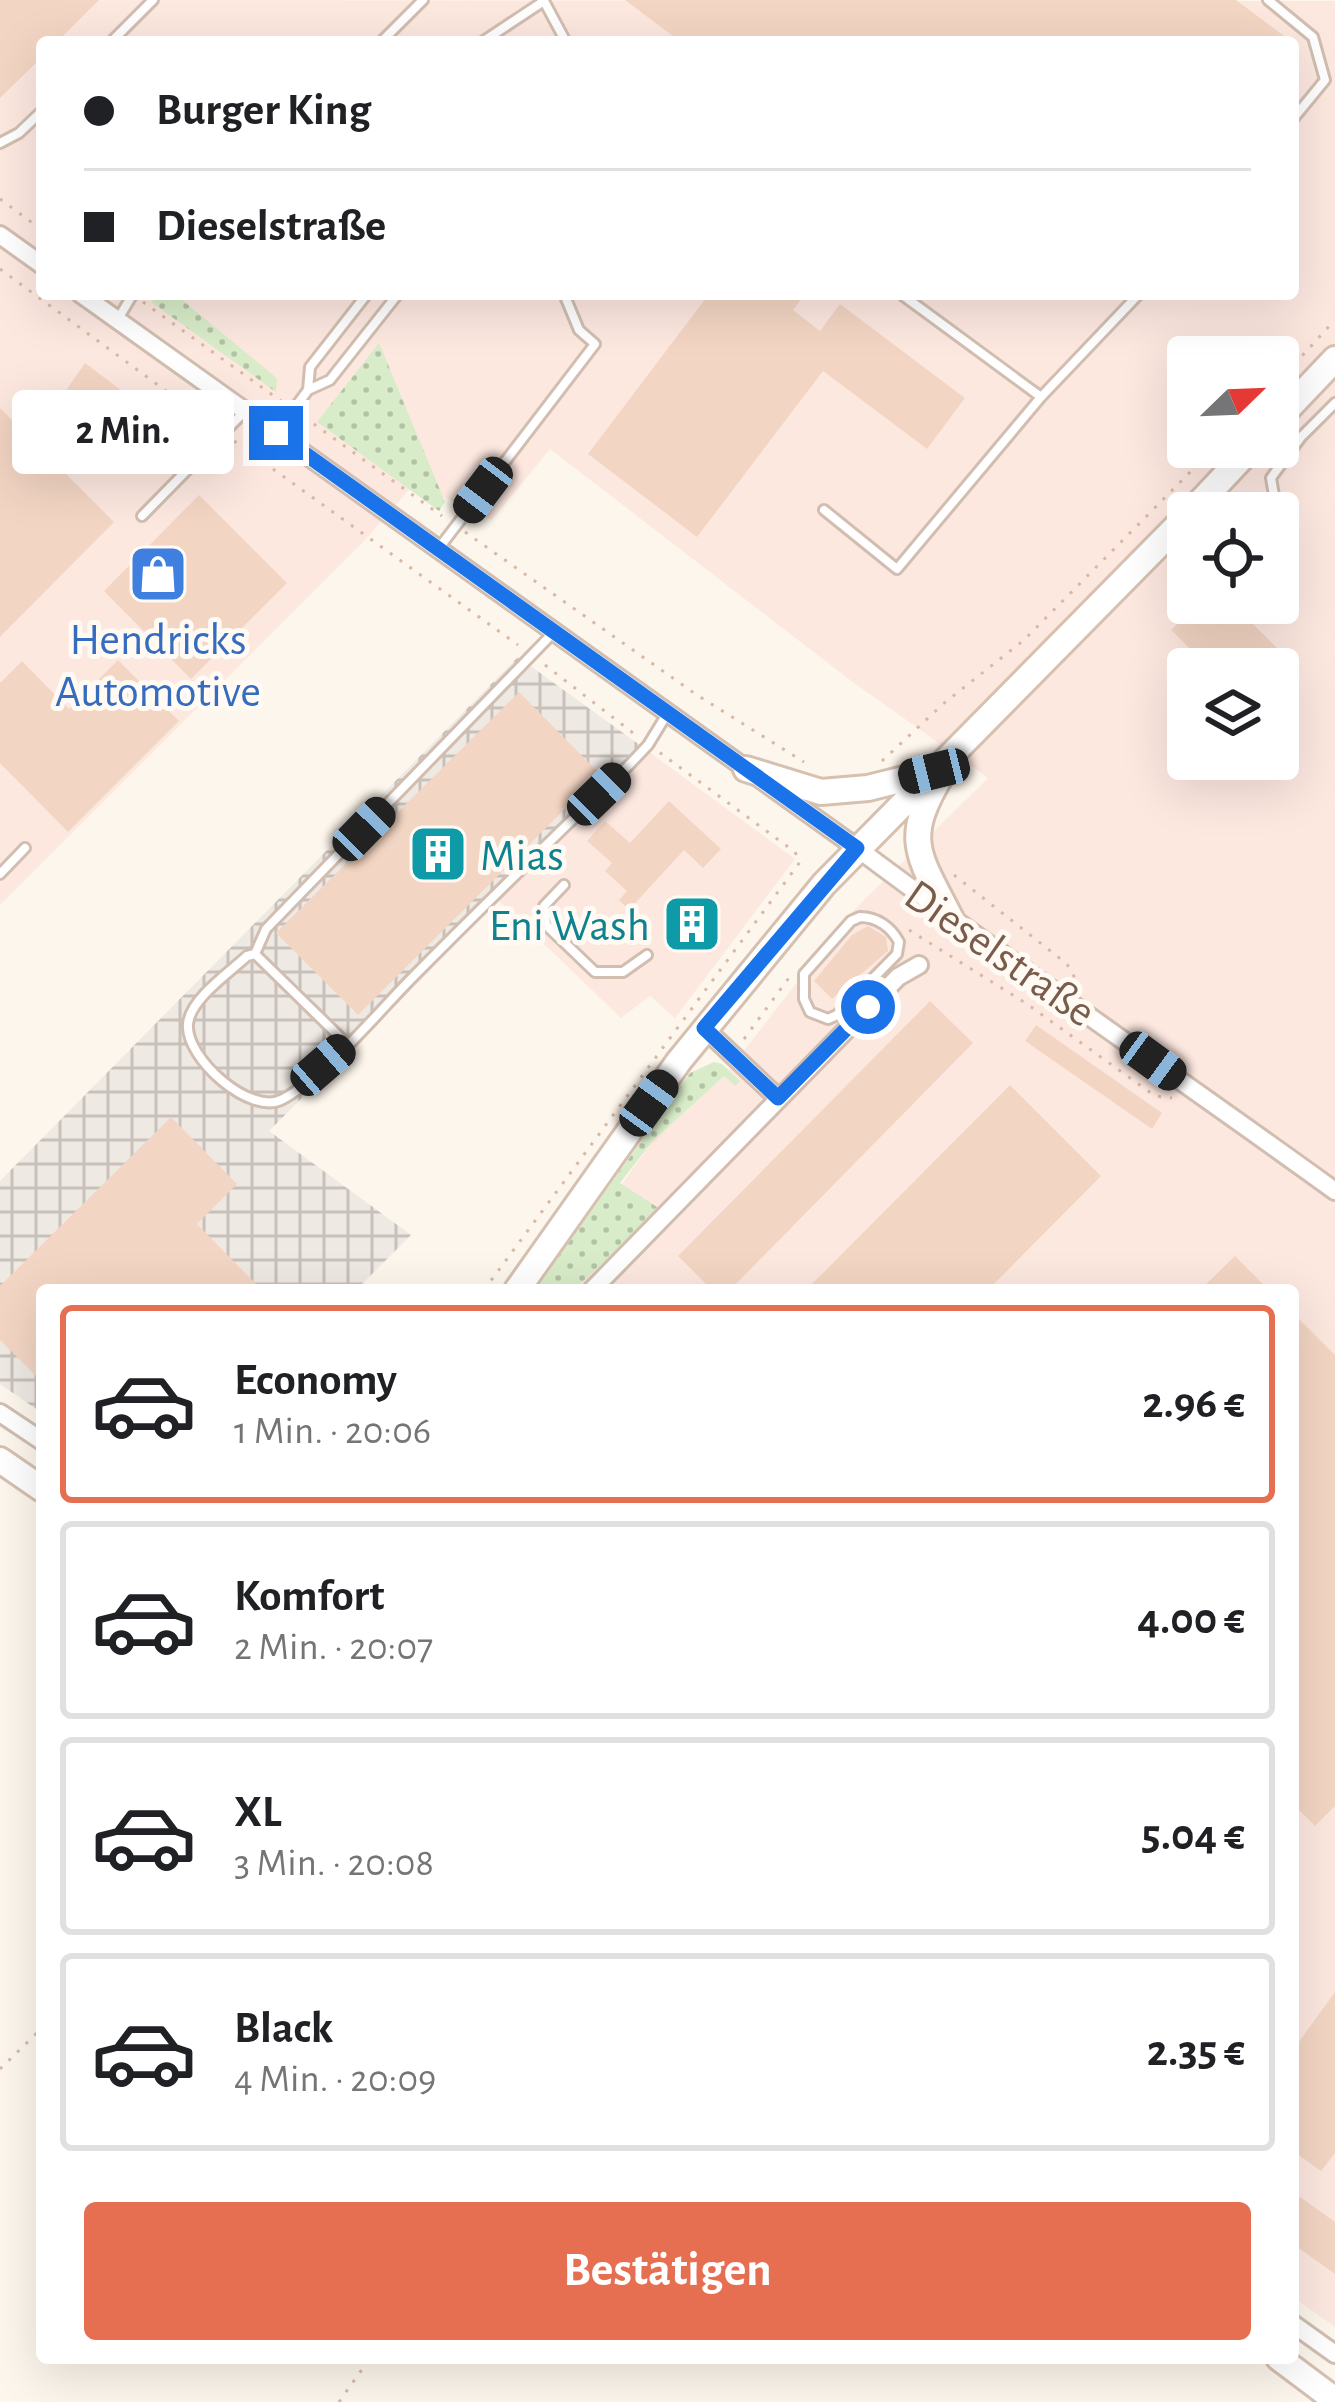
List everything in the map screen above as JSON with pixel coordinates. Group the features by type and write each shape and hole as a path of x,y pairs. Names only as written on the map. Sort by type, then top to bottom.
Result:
{"main road":[{"path":"1299,397 1335,358"},
{"path":"1210,492 1232,468"},
{"path":"521,1284 704,1028 857,848 1167,536"},
{"path":"951,920 916,844 918,822 931,792 958,748"},
{"path":"746,769 821,792 868,788 934,771"},
{"path":"0,1460 36,1486"},
{"path":"1287,2364 1335,2400"}],"street":[{"path":"0,235 36,262"},
{"name":"Dieselstraße","path":"90,300 1335,1191"},
{"path":"598,1284 898,977 919,965"},
{"path":"704,1028 778,1098"},
{"path":"0,1413 36,1437"},
{"path":"1299,2328 1335,2354"}],"lane":[{"path":"117,36 153,0"},
{"path":"387,36 423,0"},
{"path":"1268,0 1313,37 1325,80 1299,112"},
{"path":"491,36 544,1 563,36"},
{"path":"0,143 19,134 36,117"},
{"path":"118,320 129,300"},
{"path":"308,390 310,367 362,300"},
{"path":"276,433 308,390 330,380 393,300"},
{"path":"439,550 596,344 579,330 566,300"},
{"path":"909,300 1041,397"},
{"path":"824,510 896,569 1041,397 1133,300"},
{"path":"1273,492 1271,478 1301,437 1335,403"},
{"path":"142,516 244,411"},
{"path":"255,954 266,929 555,632"},
{"path":"255,954 247,956 196,1006 188,1022 201,1062 257,1103 279,1102 346,1045 649,746 668,713"},
{"path":"0,874 25,848"},
{"path":"564,885 544,906 546,925 595,972 623,972 647,955"},
{"path":"872,917 893,931 899,942 897,954 837,1016 828,1019 810,1012 804,999 804,974 851,921 872,917"},
{"path":"255,954 346,1045"}],"path":[{"path":"0,200 36,226"},
{"path":"0,269 36,295"},
{"path":"42,300 533,655 795,852 800,862"},
{"path":"140,300 697,695 808,765"},
{"path":"1299,359 1335,320"},
{"path":"875,765 1024,640 1194,468"},
{"path":"946,870 1067,964 1089,994"},
{"path":"900,925 1027,1004 1155,1096 1174,1098 1186,1084"},
{"path":"0,2069 36,2034"},
{"path":"339,2402 366,2364"}],"shaded area":[{"path":"0,0 1335,1 1335,2327 1299,2301 1299,1284 578,1284 568,1259 652,1142 725,1075 852,912 988,778 850,680 550,449 492,520 415,483 362,543 0,905"},
{"path":"518,657 648,751 269,1131 411,1235 362,1284 36,1284 36,1409 0,1384 0,1181"},
{"path":"648,751 795,859 675,1018 650,996 621,1018 498,900"}],"green space":[{"path":"182,300 273,375 276,392 151,302"},
{"path":"379,343 445,502 439,511 317,422"},
{"path":"714,1062 740,1081 735,1086 724,1076 652,1142 620,1183 660,1209 580,1284 539,1284 690,1073"}],"building":[{"path":"0,0 99,0 63,36 36,36 36,63 0,98"},
{"path":"625,0 1236,0 1284,36 673,36"},
{"path":"704,300 800,300 793,310 820,331 840,304 965,398 927,449 823,371 697,537 588,454"},
{"path":"85,363 166,424 135,465 55,406"},
{"path":"0,408 114,522 0,637"},
{"path":"199,495 287,583 191,679 104,591"},
{"path":"1177,624 1253,624 1277,648 1189,648 1171,630"},
{"path":"118,660 179,721 68,832 0,763 0,683 22,661 69,709"},
{"name":"Mias","path":"519,692 600,774 358,1015 276,933"},
{"path":"669,801 721,849 703,868 684,850 629,910 619,900 627,891 605,871 612,863 587,841 605,821 630,843"},
{"path":"868,926 886,937 888,951 832,999 814,981 852,935"},
{"path":"930,1001 973,1043 736,1284 706,1284 678,1256"},
{"path":"1036,1025 1162,1113 1152,1129 1025,1041"},
{"path":"1010,1085 1101,1176 994,1284 812,1284"},
{"path":"171,1117 237,1184 197,1224 256,1284 36,1284 36,1376 0,1340 0,1286"},
{"path":"1235,1256 1263,1284 1206,1284"},
{"path":"1299,1319 1335,1355 1335,1806 1315,1826 1299,1810"},
{"path":"1335,1992 1335,2153 1321,2171 1299,2155 1299,2042"},
{"path":"1299,2196 1335,2222 1335,2274 1299,2248"}],"place":[{"name":"Hendricks Automotive","path":"158,574"},
{"name":"Mias","path":"438,854"},
{"name":"Eni Wash","path":"692,924"}],"route":[{"path":"276,433 857,848 704,1028 778,1098 868,1007"}]}
